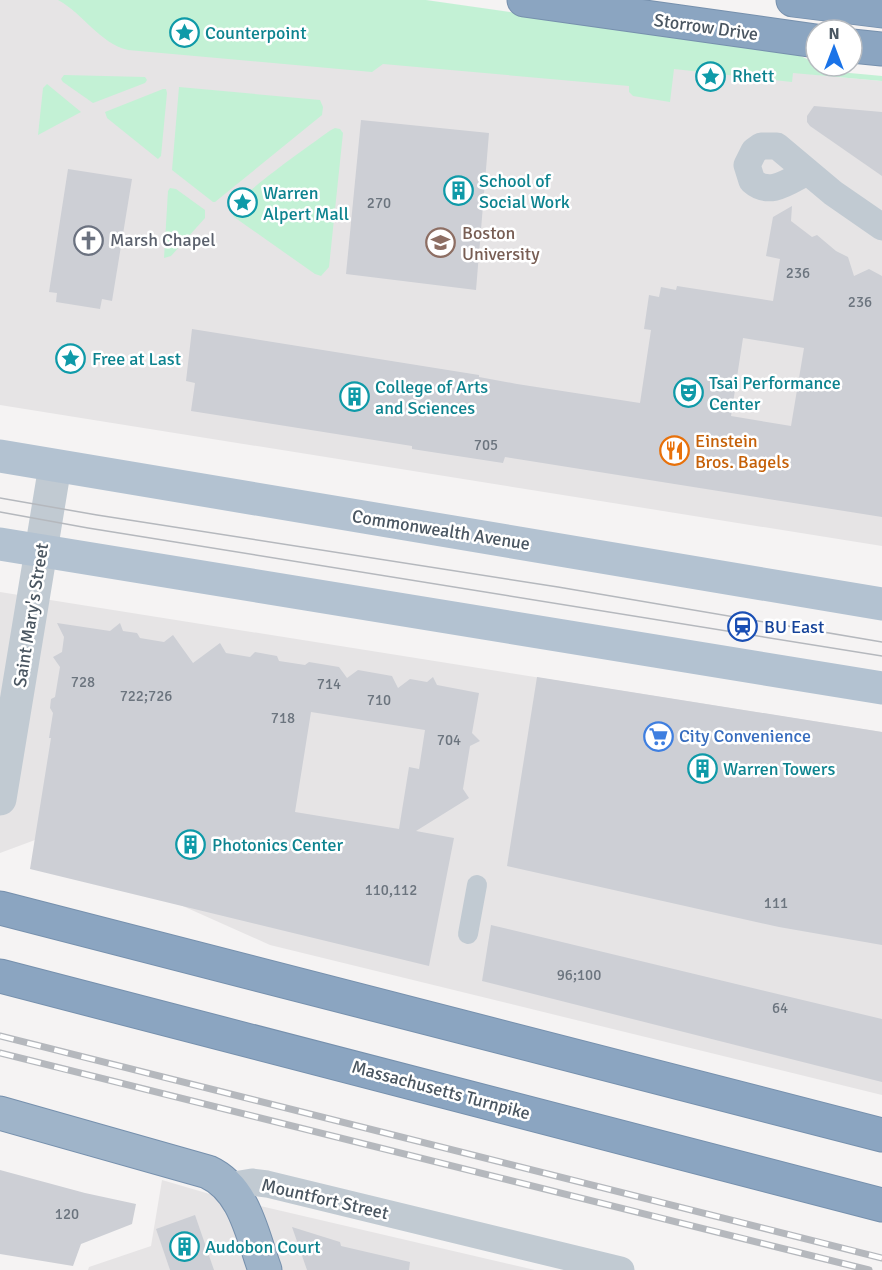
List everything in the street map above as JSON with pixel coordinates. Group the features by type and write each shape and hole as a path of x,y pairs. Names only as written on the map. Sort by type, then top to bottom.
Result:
{"highway":[{"name":"Storrow Drive","path":"524,0 804,39"},
{"path":"793,0 882,11"},
{"path":"864,48 882,50"},
{"path":"0,908 882,1135"},
{"name":"Massachusetts Turnpike","path":"0,976 882,1205"},
{"path":"0,1113 208,1172 228,1186 242,1208 265,1270"}],"main road":[{"name":"Commonwealth Avenue","path":"0,456 882,604"},
{"path":"0,544 882,688"}],"street":[{"path":"807,172 855,210 882,227"},
{"name":"Saint Mary's Street","path":"0,799 55,466"},
{"path":"468,934 477,885"},
{"name":"Mountfort Street","path":"228,1186 252,1182 267,1184 621,1270"}],"shaded area":[{"name":"Boston University","path":"0,0 258,0 804,73 804,78 882,81 882,546 0,405"},
{"path":"0,592 882,732 882,1095 270,945 35,840 0,853"},
{"path":"162,1180 213,1195 535,1270 88,1270 89,1267 151,1246"}],"green space":[{"path":"58,0 426,0 794,53 804,58 804,74 793,73 792,82 674,69 670,102 633,96 629,92 629,86 383,64 372,72 128,50 108,41"},
{"path":"864,74 882,76 882,81 849,78 864,78"},
{"path":"64,75 145,77 147,80 145,83 93,103 63,82 61,79"},
{"path":"47,84 81,112 38,135 43,88"},
{"path":"179,87 320,100 323,107 322,115 213,202 172,170"},
{"path":"166,89 167,93 161,156 158,159 107,118 105,112"},
{"path":"335,128 340,129 343,133 329,267 321,276 234,217 231,211 261,181"},
{"path":"170,188 176,189 205,210 205,218 171,256 164,258 168,191"}],"building":[{"path":"814,106 882,112 882,176 810,126 807,116"},
{"path":"361,120 489,133 476,290 346,274"},
{"name":"Marsh Chapel","path":"68,169 132,179 112,301 102,299 100,309 56,302 57,293 49,292"},
{"path":"792,206 791,221 812,237 817,235 836,251 848,257 854,276 869,269 882,276 882,517 505,457 503,463 412,449 412,446 191,411 195,383 186,381 192,329 640,403 651,330 644,329 649,295 659,297 661,287 676,290 677,286 773,301 780,259 766,256 773,217","holes":["743,338 804,348 791,426 731,416"]},
{"path":"57,623 110,631 120,623 123,631 137,633 140,638 164,642 173,635 193,663 220,643 226,653 250,657 255,652 277,656 279,661 305,665 309,662 339,667 347,678 358,670 392,676 398,688 410,679 427,682 433,677 437,685 479,693 472,733 480,741 470,746 463,789 469,798 416,831 454,838 429,966 30,869 51,738 49,738 53,713 50,708 51,699 55,697 60,667 53,657 62,652 64,637","holes":["311,712 425,730 419,769 409,767 399,829 295,812"]},
{"name":"Warren Towers","path":"537,677 882,732 882,945 779,927 507,866"},
{"path":"491,925 882,1019 882,1082 482,981"},
{"path":"0,1170 136,1204 132,1224 81,1244 73,1266 0,1254"},
{"name":"Audobon Court","path":"195,1215 214,1270 170,1270 156,1229"},
{"path":"292,1227 340,1242 341,1246 410,1262 409,1270 307,1270"}],"tram line":[{"path":"0,498 558,587 882,642"},
{"path":"0,512 882,656"}],"railway":[{"path":"0,1036 882,1258"},
{"path":"0,1053 869,1270"}],"place":[{"name":"Counterpoint","path":"184,33"},
{"name":"Rhett","path":"711,76"},
{"name":"School of Social Work","path":"458,191"},
{"name":"Warren Alpert Mall","path":"242,203"},
{"name":"Marsh Chapel","path":"89,240"},
{"name":"Boston University","path":"441,243"},
{"name":"Free at Last","path":"71,359"},
{"name":"Tsai Performance Center","path":"688,393"},
{"name":"College of Arts and Sciences","path":"354,397"},
{"name":"Einstein Bros. Bagels","path":"674,451"},
{"name":"BU East","path":"743,627"},
{"name":"City Convenience","path":"658,736"},
{"name":"Warren Towers","path":"702,769"},
{"name":"Photonics Center","path":"191,845"},
{"name":"Audobon Court","path":"184,1247"}]}
